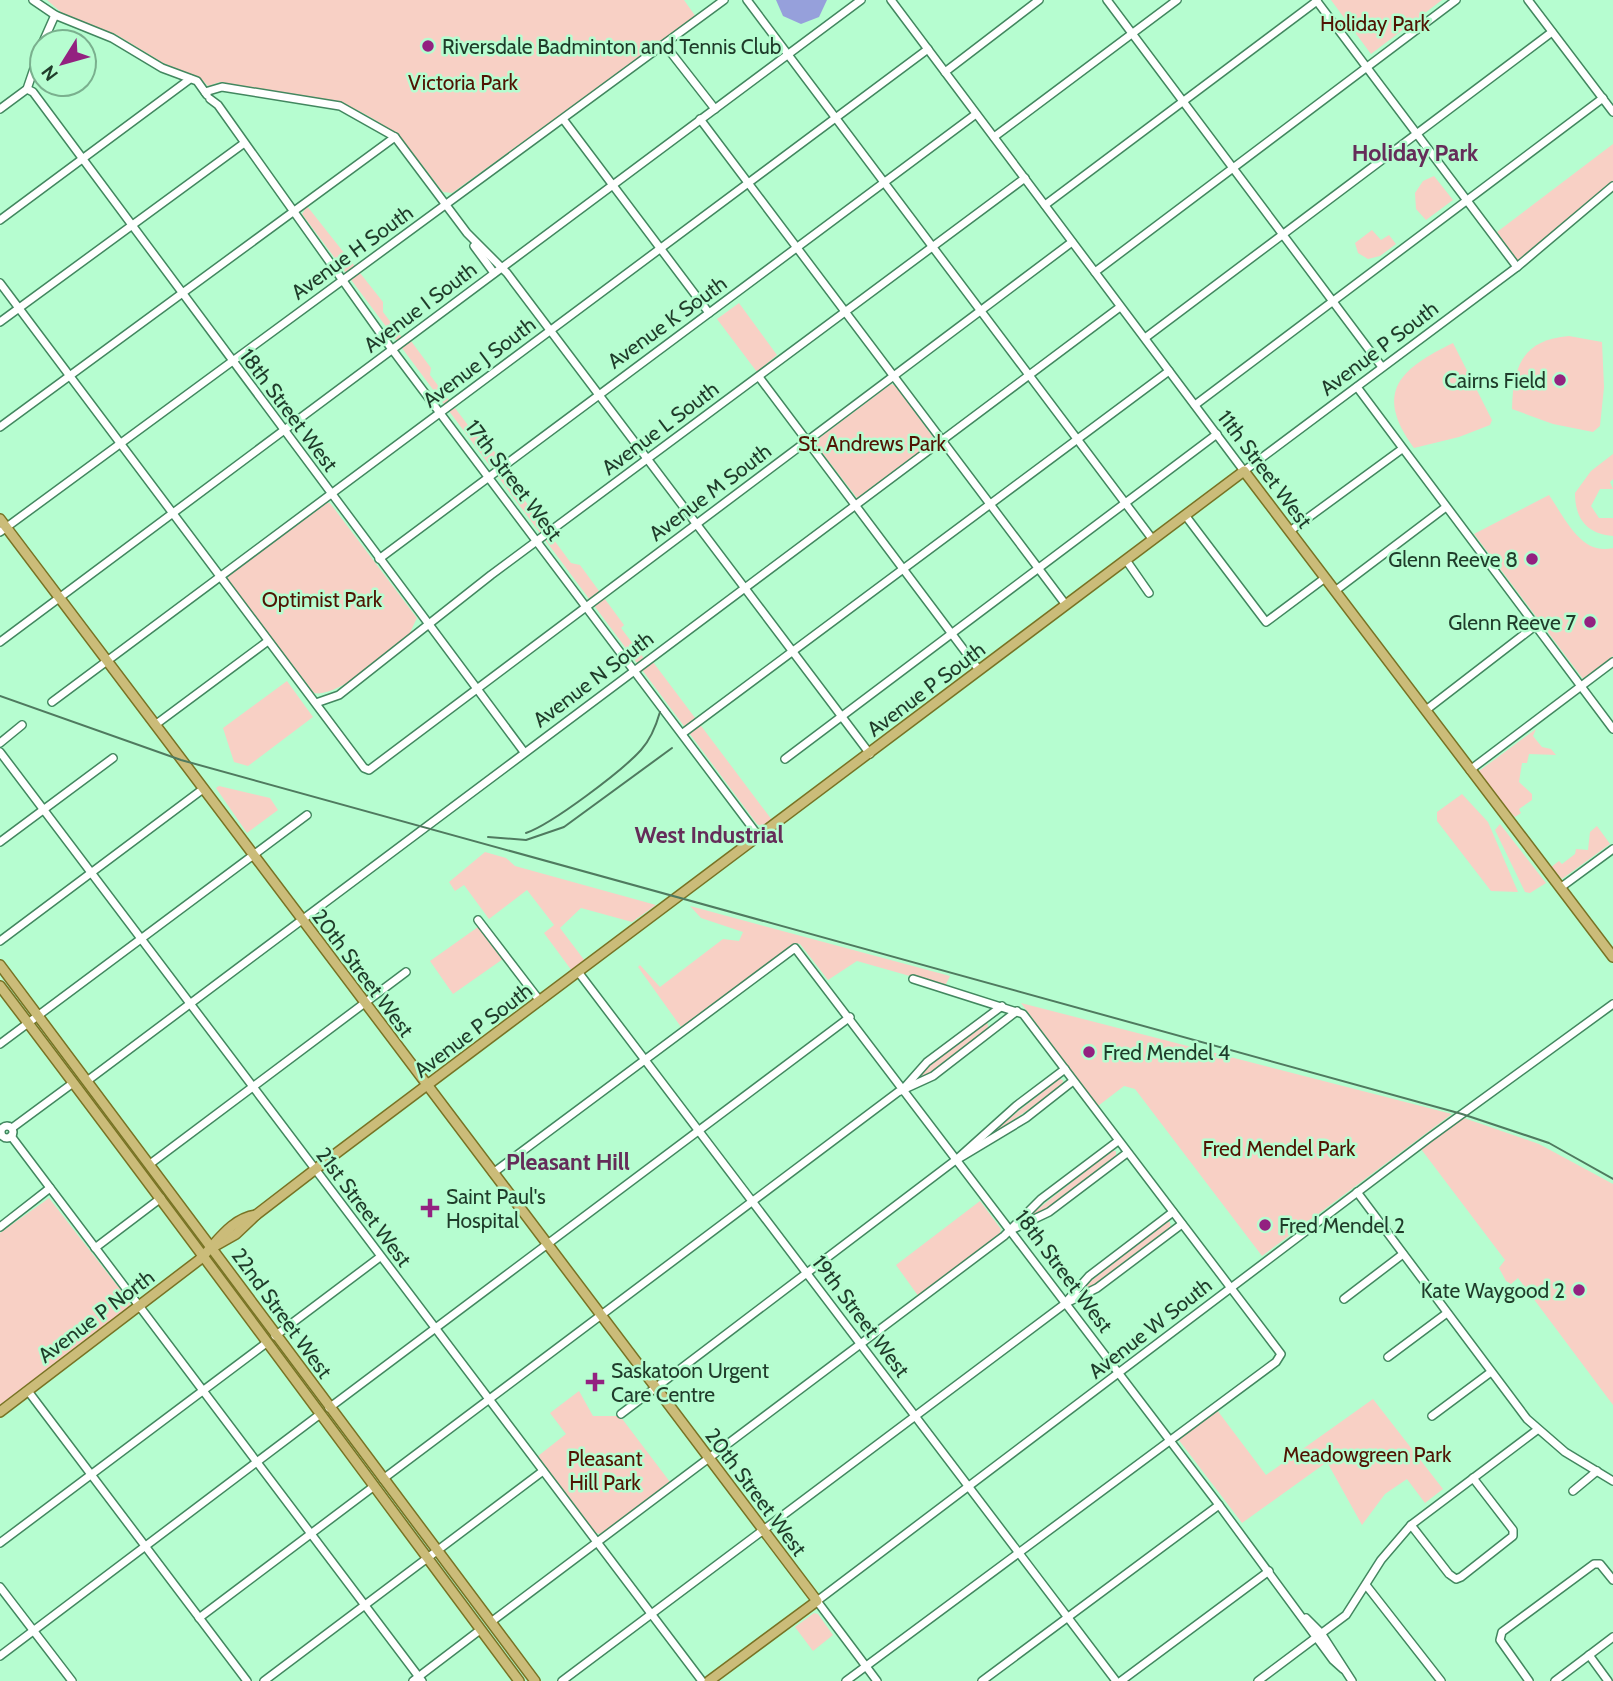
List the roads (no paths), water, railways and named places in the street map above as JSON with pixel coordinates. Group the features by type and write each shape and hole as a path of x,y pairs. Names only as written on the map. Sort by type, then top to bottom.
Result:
{"main road":[{"name":"Avenue P South","path":"213,1247 236,1234 314,1170 760,838 1244,471"},
{"name":"11th Street West","path":"1244,471 1560,888 1609,944 1613,957"},
{"name":"20th Street West","path":"2,526 817,1601"},
{"name":"22nd Street West","path":"0,965 535,1681"},
{"name":"22nd Street West","path":"0,986 26,1024 204,1255 265,1344 519,1681"},
{"name":"Avenue P North","path":"0,1412 213,1247"},
{"name":"Avenue W South","path":"709,1681 817,1601"}],"street":[{"name":"17th Street West","path":"33,0 55,15 112,38 162,68 197,81 392,349 760,838"},
{"name":"Avenue H South","path":"2,526 119,444 724,0"},
{"path":"747,0 1153,540"},
{"name":"Avenue I South","path":"0,642 861,0"},
{"path":"945,72 1039,0"},
{"path":"1107,0 1382,368"},
{"path":"994,137 1177,0"},
{"path":"1045,205 1317,0 1517,267"},
{"path":"1095,272 1455,0"},
{"path":"1528,0 1613,111"},
{"name":"11th Street West","path":"896,2 976,114 1244,471"},
{"path":"50,28 55,15"},
{"path":"1144,338 1552,32"},
{"path":"665,45 715,108"},
{"name":"Avenue J South","path":"52,702 928,49"},
{"path":"0,220 190,79"},
{"path":"207,95 222,86 340,106 396,137 447,204 494,273"},
{"path":"0,109 27,89"},
{"name":"18th Street West","path":"27,89 33,92 231,362 524,752"},
{"path":"1195,405 1603,98"},
{"name":"Avenue K South","path":"379,559 976,114"},
{"path":"564,119 709,313"},
{"path":"700,119 1066,605"},
{"path":"0,427 396,137"},
{"path":"0,322 243,144"},
{"name":"Avenue L South","path":"316,703 339,695 407,644 427,623 1025,178"},
{"name":"Avenue P South","path":"1244,471 1517,267 1613,186"},
{"path":"467,233 502,267 551,330 870,754"},
{"name":"Avenue M South","path":"316,703 364,768 369,770 1072,242"},
{"path":"0,283 316,703"},
{"name":"Avenue N South","path":"87,1081 1120,307"},
{"path":"683,733 1168,371"},
{"path":"759,377 979,670"},
{"path":"1356,387 1613,729"},
{"path":"785,759 1217,434"},
{"path":"1290,531 1402,449"},
{"path":"1335,591 1446,507"},
{"path":"1185,515 1266,622 1325,578"},
{"path":"1126,560 1149,593"},
{"path":"1426,710 1535,626"},
{"path":"155,725 268,641"},
{"path":"1470,770 1613,662"},
{"path":"0,743 22,725"},
{"name":"21st Street West","path":"0,752 702,1681"},
{"path":"0,842 113,758"},
{"path":"0,941 203,789"},
{"path":"0,1044 307,815"},
{"path":"1560,888 1613,849"},
{"path":"478,920 540,1001"},
{"name":"18th Street West","path":"645,1060 795,948 1352,1681"},
{"path":"150,1164 406,972"},
{"name":"19th Street West","path":"579,973 1115,1681"},
{"path":"846,1681 1276,1362 1281,1354 1065,1069 1017,1011 913,979"},
{"name":"Avenue W South","path":"817,1601 1230,1287 1613,1004"},
{"path":"383,1479 904,1088 927,1062 1002,1006"},
{"path":"904,1088 933,1076 1017,1011"},
{"path":"990,1015 998,1025"},
{"path":"330,1408 850,1017"},
{"path":"493,1173 645,1060"},
{"path":"621,1414 957,1159 1016,1106 1065,1069"},
{"path":"957,1159 1026,1118 1073,1081"},
{"path":"73,1083 5,1131 204,1391 418,1679 480,1630"},
{"path":"491,1622 1011,1230 1041,1199 1118,1141"},
{"path":"1011,1230 1049,1212 1127,1153"},
{"path":"0,1227 50,1188"},
{"path":"1357,1192 1536,1430 1613,1481"},
{"path":"95,1248 161,1198"},
{"path":"1066,1303 1089,1276 1173,1212"},
{"path":"562,1681 1066,1303 1097,1288 1182,1224"},
{"path":"1344,1299 1403,1254"},
{"path":"275,1336 380,1257"},
{"path":"1388,1357 1447,1313"},
{"path":"0,1543 265,1344"},
{"path":"1432,1416 1491,1372"},
{"path":"28,1391 247,1681"},
{"path":"0,1656 319,1415"},
{"path":"1258,1681 1346,1615 1411,1525 1536,1430"},
{"path":"264,1681 543,1471"},
{"path":"1573,1491 1597,1471"},
{"path":"1411,1525 1449,1574 1456,1579 1461,1577 1513,1536 1513,1530 1473,1478"},
{"path":"199,1618 373,1487"},
{"path":"982,1681 1219,1505"},
{"path":"1530,1681 1500,1640 1502,1632 1594,1564 1600,1564 1613,1580"},
{"path":"1121,1681 1269,1570"},
{"path":"1366,1585 1441,1681"},
{"path":"0,1587 72,1681"},
{"name":"20th Street West","path":"817,1601 877,1681"},
{"path":"1555,1681 1613,1637"},
{"path":"1589,1655 1608,1681"}],"water":[{"path":"776,0 827,0 819,17 801,24 783,16"}],"railway":[{"path":"0,696 181,760 1462,1114 1549,1143 1613,1179"},
{"path":"526,833 569,808 632,759 648,741 660,712"},
{"path":"488,837 526,840 564,827 672,748"}],"place":[{"name":"Riversdale Badminton and Tennis Club","path":"428,46"},
{"name":"Cairns Field","path":"1560,380"},
{"name":"Glenn Reeve 8","path":"1532,559"},
{"name":"Glenn Reeve 7","path":"1590,622"},
{"name":"Fred Mendel 4","path":"1089,1052"},
{"name":"Saint Paul's Hospital","path":"430,1208"},
{"name":"Fred Mendel 2","path":"1265,1225"},
{"name":"Kate Waygood 2","path":"1579,1290"},
{"name":"Saskatoon Urgent Care Centre","path":"595,1382"}],"district":[{"name":"Holiday Park","path":"1415,153"},
{"name":"West Industrial","path":"709,835"},
{"name":"Pleasant Hill","path":"568,1162"}],"park label":[{"name":"Victoria Park","path":"463,82"},
{"name":"St. Andrews Park","path":"872,443"},
{"name":"Optimist Park","path":"322,599"},
{"name":"Fred Mendel Park","path":"1279,1148"},
{"name":"Meadowgreen Park","path":"1367,1454"},
{"name":"Pleasant Hill Park","path":"605,1470"}]}
